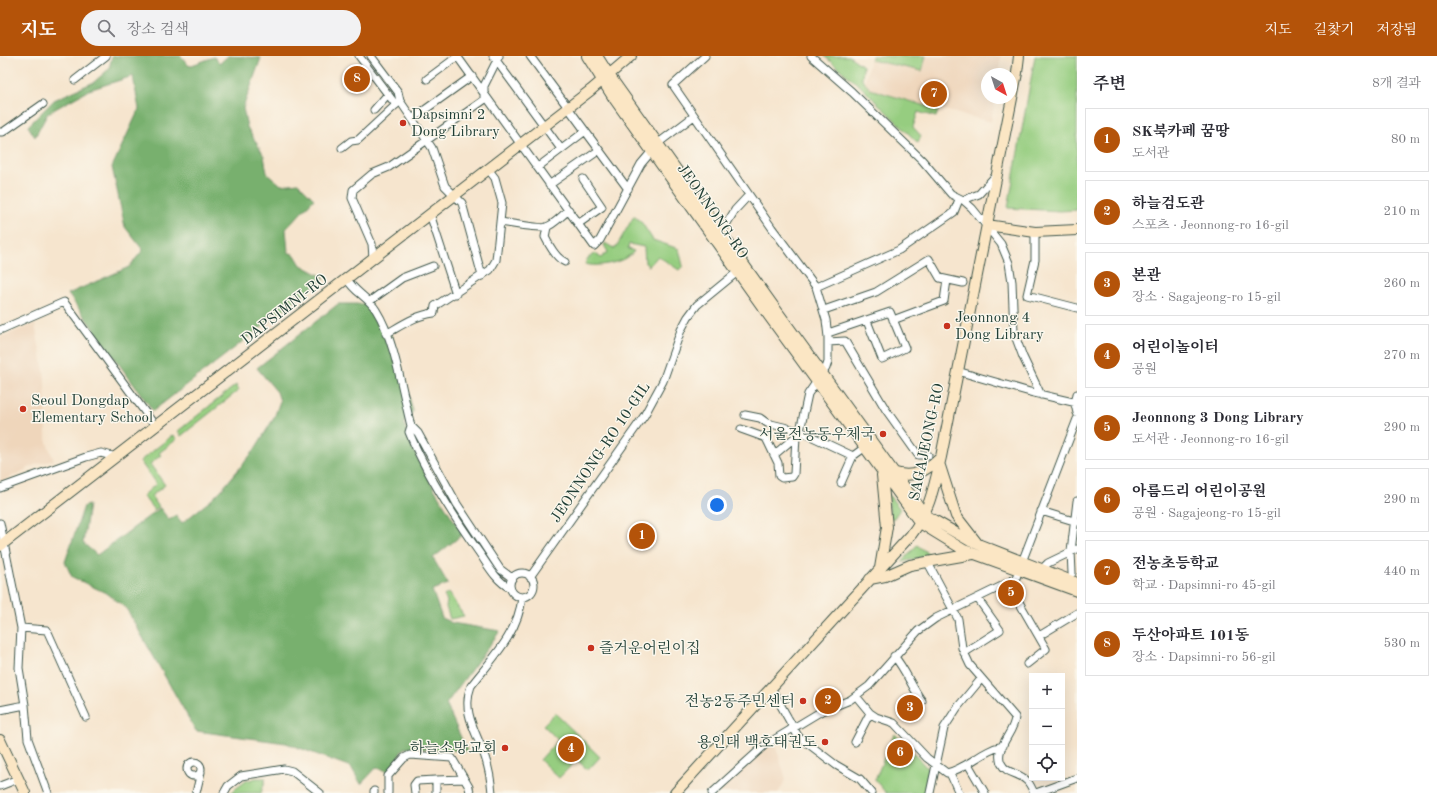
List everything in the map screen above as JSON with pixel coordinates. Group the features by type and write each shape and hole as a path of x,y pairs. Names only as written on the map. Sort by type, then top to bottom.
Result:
{"main road":[{"name":"JEONNONG-RO","path":"587,56 606,77 741,269 922,520 960,537 978,549 1021,565 1077,591"},
{"name":"JEONNONG-RO","path":"597,56 606,77"},
{"name":"DAPSIMNI-RO","path":"2,544 347,279 567,108 631,56"},
{"name":"SAGAJEONG-RO","path":"675,793 880,569 922,520 931,500 940,461 1017,73 1019,56"},
{"name":"JEONNONG-RO","path":"655,148 721,233 741,269"},
{"path":"987,225 1035,232 1077,230"},
{"name":"JEONNONG-RO","path":"819,377 864,448 887,473"},
{"path":"870,579 885,576 910,565 978,549 956,516 940,461 919,473 904,475 887,473 887,521 880,569"},
{"name":"JEONNONG-RO","path":"1021,565 1042,569 1077,583"},
{"path":"0,740 25,793"}],"street":[{"path":"75,80 106,56"},
{"path":"359,56 388,94 412,119 428,141 435,154 445,186 462,204 482,276"},
{"path":"342,148 351,141 358,140 398,103 398,92 373,59 382,56"},
{"path":"427,79 458,56 594,246 600,240 641,164 655,148 694,116"},
{"path":"530,56 584,132 628,189"},
{"path":"705,56 673,85 749,195 816,287 824,310 828,333 828,362 811,388 805,403 798,434 793,476 780,478 778,463 766,438 741,429"},
{"path":"811,56 852,92 922,160 951,194 987,225 1005,251 1012,282 1014,333 1022,357 1041,395"},
{"path":"373,258 372,244 352,198 353,190 372,174 390,168 484,100 484,86 496,58"},
{"path":"496,58 543,126 561,149"},
{"path":"412,119 472,76"},
{"path":"374,110 388,94"},
{"path":"0,132 3,132 43,104"},
{"path":"538,167 584,132"},
{"path":"549,185 598,150"},
{"path":"386,334 410,320 424,314 434,313 435,306 456,294 490,270 496,260 502,203 495,178 488,169"},
{"path":"816,287 899,250 954,212 960,201 979,194 997,174"},
{"path":"578,224 602,207 583,179"},
{"path":"721,233 735,210 749,195"},
{"path":"500,222 530,225 540,228 547,227 569,210"},
{"path":"430,214 456,294"},
{"path":"547,227 545,237 548,244 562,261 566,262"},
{"path":"1035,232 1035,260 1027,295 1077,308"},
{"path":"824,310 876,292 929,259 940,278 963,283"},
{"path":"370,301 402,278 433,266"},
{"name":"JEONNONG-RO 10-GIL","path":"530,577 644,416 664,381 681,330 688,317 697,305 741,269"},
{"path":"347,279 351,286 370,301 377,311 386,334 411,426 418,433 457,504 500,569 512,578"},
{"path":"893,320 944,301 948,280"},
{"path":"0,330 64,302 156,427"},
{"path":"828,333 890,312 905,348 882,359 867,321"},
{"path":"828,342 845,341 886,410 918,455 928,455"},
{"path":"957,371 1041,395 1076,403"},
{"path":"1077,394 1077,413"},
{"path":"745,415 760,418 768,423 853,456"},
{"path":"712,793 757,751 820,712 850,700 856,696 870,685 894,656 918,631 936,618 978,599 1016,578 1077,419"},
{"path":"411,426 409,432 413,444 448,507 498,579 510,588 513,594 522,597 529,595 533,590 533,583 530,577 521,573 512,578 510,588"},
{"path":"774,455 798,434"},
{"path":"841,483 853,456 864,448"},
{"path":"0,488 86,457 101,453 116,457"},
{"path":"1072,573 1077,501"},
{"path":"1041,511 1076,522"},
{"path":"0,523 2,544 15,591 22,628 19,668 25,706 28,740 48,793"},
{"path":"1042,569 1048,563 1074,550"},
{"path":"927,561 958,619 962,648 970,665 1015,717 1015,724 1003,746 1000,761 1004,769 1025,779 1035,793 1077,778"},
{"path":"1008,583 1046,649 1027,664"},
{"path":"492,793 489,770 471,725 469,692 510,636 519,615 522,597"},
{"path":"964,653 1000,630 978,599"},
{"path":"1038,636 1077,613"},
{"path":"22,628 48,630 86,717"},
{"path":"894,656 905,669 912,686 922,701"},
{"path":"930,793 944,728 956,708 981,678"},
{"path":"771,688 795,728 798,736 836,765 860,779 871,793"},
{"path":"856,696 870,713 876,717 894,723 935,765 947,773 959,770 994,748 1003,746"},
{"path":"0,710 25,706"},
{"path":"855,742 870,713"},
{"path":"388,793 388,776 404,758 410,755 452,758 470,793"},
{"path":"968,764 985,793"},
{"path":"224,793 228,786 241,776 284,769 292,771 312,790 320,793"},
{"path":"196,793 201,771"},
{"path":"950,773 959,793"},
{"path":"0,786 18,778"},
{"path":"415,793 414,785 416,782 464,779"},
{"path":"436,780 436,793"}],"shaded area":[{"path":"871,56 1001,56 1000,68 981,68 981,104 994,104 991,122 863,89"},
{"name":"Seoul Dongdap Elementary School","path":"35,324 45,377 46,440 54,460 37,464 0,482 0,337"},
{"path":"775,744 786,779 778,793 717,793 765,748"}],"green space":[{"path":"112,56 181,56 189,66 214,57 220,63 228,56 261,58 243,108 247,127 264,156 267,173 281,185 298,183 314,199 286,229 288,252 295,255 301,265 325,278 153,411 68,294 129,267 143,250 125,227 112,167 139,109 133,76 89,90 48,113 35,137 28,126 54,100 94,82 109,69"},
{"path":"824,56 849,56 863,66 862,80 870,89 938,110 936,117 918,112 913,127 921,136 918,143 861,87"},
{"path":"872,56 926,56 922,71 871,60"},
{"path":"1035,56 1077,56 1077,210 1060,211 1008,208"},
{"path":"634,216 642,223 653,240 679,249 683,266 679,270 658,256 649,266 645,263 644,247 629,244 628,249 634,251 619,261 604,265 585,264 587,259 595,253 601,258 608,252 604,245 605,243 615,249"},
{"path":"338,304 367,304 391,335 413,411 404,423 408,436 429,480 463,534 433,558 448,584 432,590 442,618 452,623 500,631 446,704 467,751 404,748 389,772 377,767 361,784 351,767 286,743 196,731 126,608 108,594 72,577 65,562 84,506 89,505 83,543 97,555 160,508 169,520 176,515 182,523 211,500 253,452 274,418 280,401 277,392 257,368"},
{"path":"236,385 239,390 181,436 178,431"},
{"path":"173,435 177,439 159,453 161,455 150,464 165,485 151,496 159,507 154,510 143,496 156,484 140,461"},
{"path":"888,494 900,509 894,518 890,519"},
{"path":"917,545 930,555 903,562 903,561"},
{"path":"448,593 464,616 450,619 446,607 447,601 444,596"},
{"path":"555,713 600,757 588,770 577,760 559,778 540,760 558,740 543,725"},
{"path":"895,734 928,769 925,793 886,793 875,780"},
{"path":"256,778 266,778 261,793 230,793 246,781"}],"place":[{"name":"두산아파트 101동","path":"357,79"},
{"name":"전농초등학교","path":"934,94"},
{"name":"Dapsimni 2 Dong Library","path":"403,123"},
{"name":"Jeonnong 4 Dong Library","path":"947,326"},
{"name":"Seoul Dongdap Elementary School","path":"23,409"},
{"name":"서울전농동우체국","path":"883,434"},
{"name":"SK북카페 꿈땅","path":"642,536"},
{"name":"Jeonnong 3 Dong Library","path":"1011,593"},
{"name":"즐거운어린이집","path":"591,648"},
{"name":"전농2동주민센터","path":"803,701"},
{"name":"하늘검도관","path":"828,701"},
{"name":"본관","path":"910,708"},
{"name":"용인대 백호태권도","path":"825,742"},
{"name":"하늘소망교회","path":"505,748"},
{"name":"어린이놀이터","path":"571,749"},
{"name":"아름드리 어린이공원","path":"900,753"}]}
